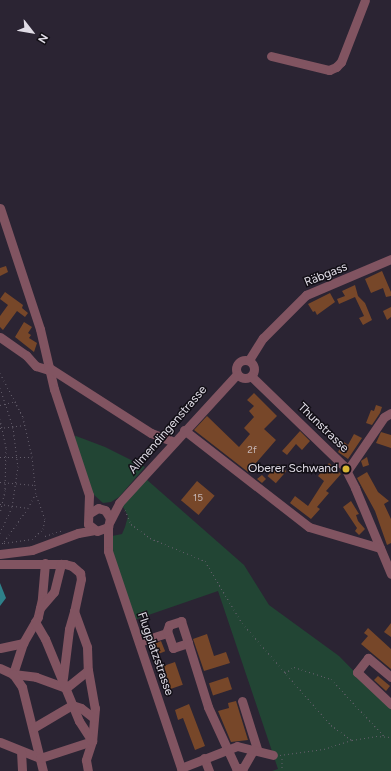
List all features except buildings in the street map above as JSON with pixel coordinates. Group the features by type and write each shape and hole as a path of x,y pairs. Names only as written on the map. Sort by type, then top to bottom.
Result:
{"street":[{"path":"271,56 329,70 336,68 341,62 366,0"},
{"path":"0,208 38,323 48,368 89,495 89,517 74,530 32,550 0,554"},
{"name":"Räbgass","path":"249,360 263,338 306,295 391,259"},
{"path":"0,337 26,355 36,366 48,368 151,433 174,442"},
{"path":"249,360 254,368 251,376 242,378 237,374 238,363 249,360"},
{"name":"Allmendingenstrasse","path":"109,524 119,503 184,430 237,374"},
{"name":"Thunstrasse","path":"251,376 323,444 347,471 385,551 391,574"},
{"path":"347,471 384,417 391,413"},
{"path":"184,430 312,529 385,551"},
{"path":"74,530 95,530 109,524 102,509 89,495"},
{"name":"Allmendingenstrasse","path":"89,517 102,509 119,503"},
{"name":"Flugplatzstrasse","path":"89,517 95,530 106,544 181,770"},
{"name":"Flugplatzstrasse","path":"106,544 109,524"},
{"path":"13,674 23,643 35,622 40,609 45,563"},
{"path":"0,564 61,564 72,566 80,573 81,579 69,629 64,685"},
{"path":"40,609 54,592 61,564"},
{"path":"74,611 87,647 88,670 95,708 92,741 86,760 88,771"},
{"path":"188,643 174,648 167,633 169,625 181,621 188,643 208,707 236,768 244,770 255,749 242,701"},
{"path":"35,622 79,721 92,741"},
{"path":"139,642 167,633"},
{"path":"0,648 23,643"},
{"path":"391,677 368,658 357,672 391,704"},
{"path":"0,668 13,674 36,677 64,685 88,670"},
{"path":"13,674 22,687 43,771"},
{"path":"32,728 72,705 81,708 94,718"},
{"path":"0,742 40,758 92,741"},
{"path":"181,770 204,758 237,746 278,755"},
{"path":"22,751 22,771"},
{"path":"204,758 209,771"}],"path":[{"path":"0,373 17,401 25,425 32,457 36,492 45,519 43,529 32,539 0,543"},
{"path":"0,388 14,427 18,457 17,484 12,507 0,533"},
{"path":"0,405 17,401"},
{"path":"0,419 3,428 6,457 6,482 0,513"},
{"path":"0,428 25,425"},
{"path":"0,457 32,457"},
{"path":"0,482 36,485"},
{"path":"3,543 28,508 36,492"},
{"path":"119,503 131,524 150,538 205,561 242,624 331,725 352,740"},
{"path":"0,504 12,507 28,508"},
{"path":"42,538 74,530"},
{"path":"32,543 37,540"},
{"path":"285,673 294,667 331,679 384,736"},
{"path":"282,771 278,755 324,749 352,740 384,736 391,737"}],"green space":[{"path":"76,436 105,447 145,467 119,497 111,502 103,503 93,494 73,437"},
{"path":"146,479 244,565 269,605 339,656 391,709 391,771 272,771 278,769 218,591 134,620 109,541 112,536 122,534 128,516 122,505"}],"water":[{"path":"0,583 6,598 0,606"}],"place":[{"name":"Oberer Schwand","path":"346,469"}]}
